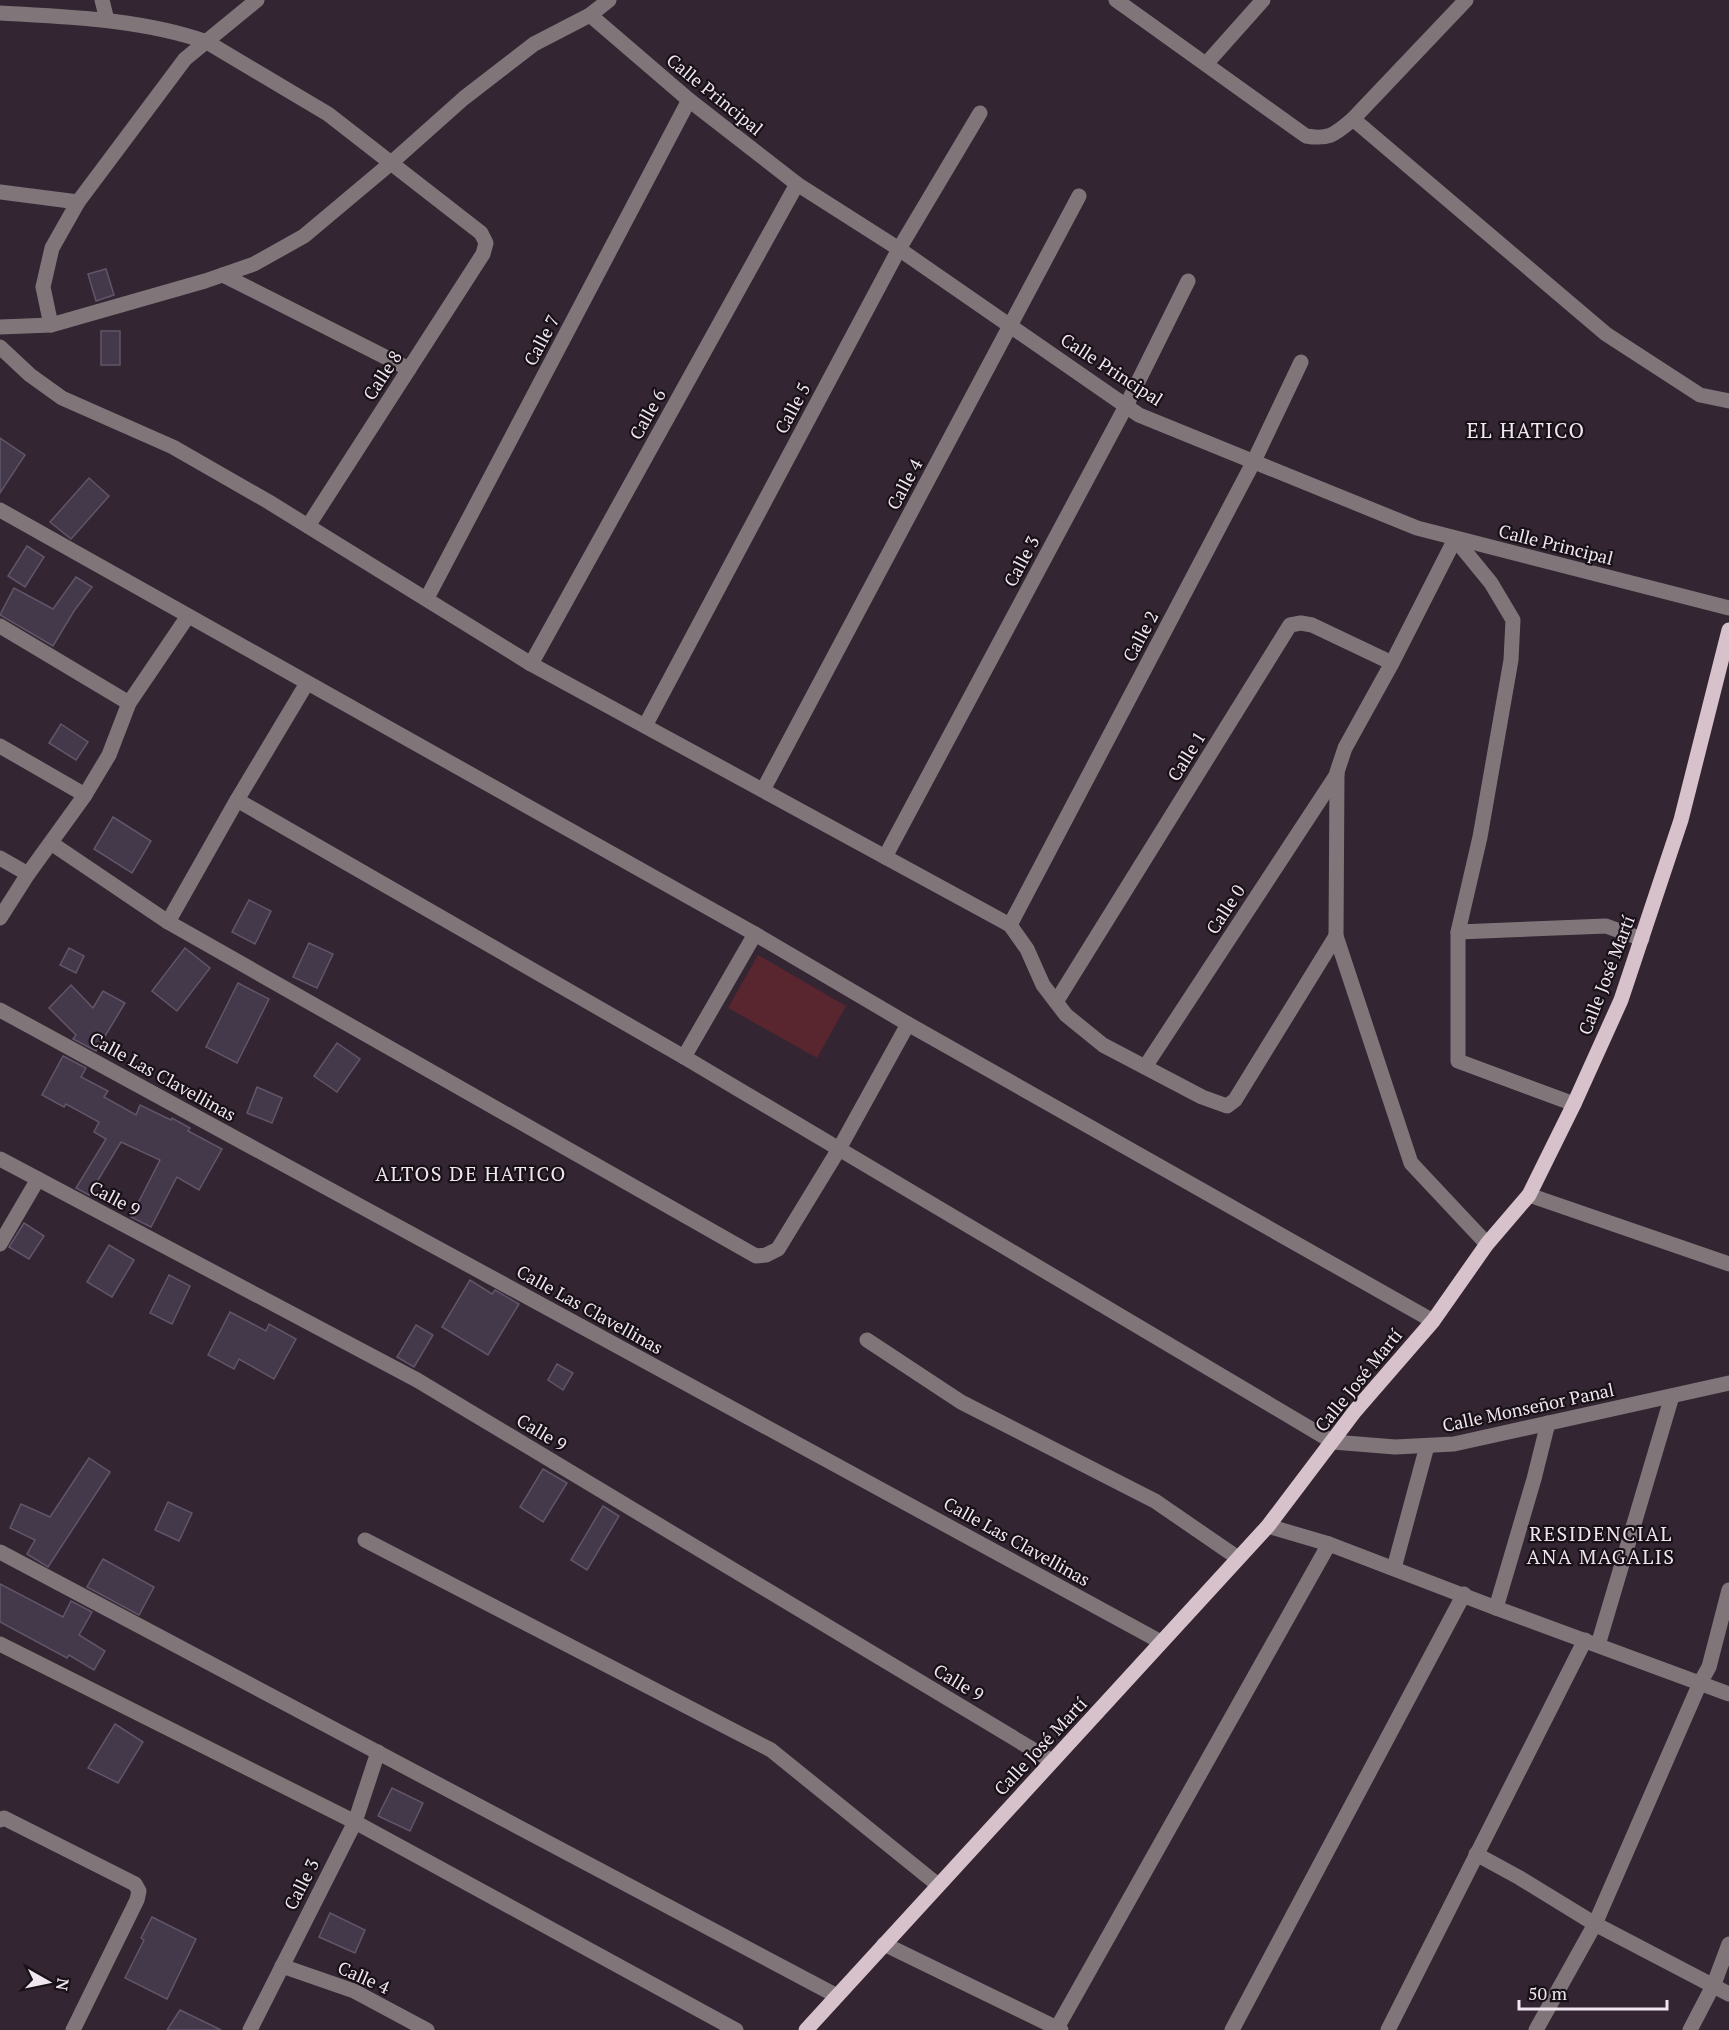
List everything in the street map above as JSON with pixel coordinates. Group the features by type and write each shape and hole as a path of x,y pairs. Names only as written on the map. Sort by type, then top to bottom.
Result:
{"main road":[{"name":"Calle José Martí","path":"806,2030 1268,1526 1355,1412 1433,1321 1487,1244 1529,1195 1574,1104 1621,1000 1681,820 1729,630"}],"street":[{"path":"102,0 107,20"},
{"path":"51,325 43,287 52,248 78,202 185,59 257,0"},
{"path":"0,327 51,325 254,264 304,236 464,98 534,44 590,15 609,0"},
{"path":"1116,0 1306,136 1320,138 1331,136 1353,119 1467,0"},
{"path":"1206,64 1263,0"},
{"path":"0,13 107,20 188,35 207,42 328,114 391,163"},
{"name":"Calle Principal","path":"590,15 689,100 797,184 899,249 1139,415 1417,528 1729,608"},
{"name":"Calle 7","path":"427,598 689,100"},
{"name":"Calle 5","path":"645,726 899,249 980,113"},
{"path":"1353,119 1606,334 1700,394 1729,401"},
{"name":"Calle 8","path":"308,526 483,254 486,243 481,233 391,163"},
{"name":"Calle 6","path":"531,664 797,184"},
{"path":"0,192 78,202"},
{"name":"Calle 4","path":"763,790 1079,196"},
{"path":"223,275 409,369"},
{"name":"Calle 3","path":"885,857 1126,405 1188,282"},
{"path":"0,347 30,375 62,398 173,447 427,598 469,627 531,664 1010,925 1027,949 1043,985 1066,1015 1103,1045 1202,1097 1227,1106 1235,1100 1336,936"},
{"name":"Calle 2","path":"1010,925 1254,461 1301,362"},
{"path":"0,510 755,934 908,1024 1433,1321"},
{"path":"1487,1244 1411,1163 1336,936 1337,772 1345,748 1392,663 1455,539 1491,583 1513,620 1511,660 1480,837 1458,932 1458,1061 1574,1104"},
{"path":"0,918 28,874 85,795 109,755 129,703 188,616"},
{"name":"Calle 1","path":"1056,1002 1290,625 1301,623 1312,625 1392,663"},
{"path":"0,626 129,703"},
{"path":"168,922 307,683"},
{"path":"0,746 85,795"},
{"name":"Calle 0","path":"1145,1068 1337,772"},
{"path":"237,800 684,1057 1333,1442"},
{"path":"51,843 168,922 756,1256 766,1255 778,1248 839,1149 908,1024"},
{"path":"0,858 28,874"},
{"path":"1458,932 1606,926 1642,939"},
{"path":"684,1057 755,934"},
{"name":"Calle Las Clavellinas","path":"0,1010 1161,1642"},
{"name":"Calle 9","path":"0,1159 417,1380 1052,1761"},
{"path":"0,1244 38,1179"},
{"path":"1529,1195 1729,1264"},
{"path":"867,1340 961,1402 1155,1501 1238,1558"},
{"name":"Calle Monseñor Panal","path":"1333,1442 1395,1447 1454,1444 1729,1383"},
{"path":"1388,2030 1476,1854 1592,1642 1671,1396"},
{"path":"1496,1608 1548,1423"},
{"path":"1394,1568 1427,1446"},
{"path":"1268,1526 1329,1544 1729,1694"},
{"path":"365,1540 771,1750 938,1886"},
{"path":"884,1944 1059,2029 1329,1544"},
{"path":"0,1552 837,1996"},
{"path":"1536,2030 1595,1924 1700,1683 1709,1668 1729,1590"},
{"path":"1232,2030 1464,1594"},
{"path":"0,1644 355,1822 736,2030"},
{"name":"Calle 3","path":"250,2030 355,1822 378,1752"},
{"path":"0,1820 4,1818 135,1884 139,1892 73,2030"},
{"path":"1476,1854 1595,1924 1714,1984 1729,1994"},
{"path":"1690,2030 1714,1984 1729,1944"},
{"name":"Calle 4","path":"282,1966 354,1991 427,2030"}],"shaded area":[{"path":"758,955 846,1006 817,1058 728,1008"}],"building":[{"path":"106,269 114,295 96,301 88,274"},
{"path":"101,331 120,331 120,365 101,365"},
{"path":"0,438 25,455 0,493"},
{"path":"89,478 109,496 71,539 50,522"},
{"path":"27,546 44,557 25,587 8,576"},
{"path":"76,577 92,587 53,646 0,615 14,588 53,609"},
{"path":"61,724 88,742 76,760 49,743"},
{"path":"113,817 151,841 132,873 94,849"},
{"path":"249,900 271,911 255,944 232,932"},
{"path":"309,943 333,954 317,988 293,977"},
{"path":"69,948 84,956 76,973 60,965"},
{"path":"185,948 210,968 177,1011 152,991"},
{"path":"238,983 269,999 237,1063 206,1047"},
{"path":"71,985 93,1008 103,991 125,1003 96,1051 73,1039 76,1035 49,1008"},
{"path":"337,1043 360,1059 337,1092 314,1076"},
{"path":"63,1056 86,1068 81,1077 108,1091 104,1097 136,1115 140,1105 171,1120 172,1118 190,1128 188,1131 222,1149 199,1190 177,1177 151,1227 131,1217 160,1160 121,1142 89,1195 76,1188 106,1139 94,1132 99,1122 66,1104 64,1107 42,1095"},
{"path":"257,1087 282,1098 272,1123 247,1113"},
{"path":"24,1223 44,1236 29,1259 9,1247"},
{"path":"109,1245 134,1260 112,1297 87,1282"},
{"path":"169,1275 190,1286 172,1324 150,1313"},
{"path":"470,1280 492,1294 495,1290 519,1304 488,1355 442,1327"},
{"path":"230,1312 266,1331 269,1324 296,1339 274,1379 239,1359 234,1369 208,1355"},
{"path":"416,1325 433,1335 414,1367 397,1357"},
{"path":"557,1364 573,1373 563,1390 548,1380"},
{"path":"89,1458 110,1472 48,1567 27,1554 35,1540 10,1528 21,1504 50,1517"},
{"path":"543,1469 567,1483 543,1522 520,1507"},
{"path":"168,1502 192,1513 179,1541 155,1530"},
{"path":"603,1506 619,1516 587,1570 571,1560"},
{"path":"103,1559 154,1587 139,1615 87,1587"},
{"path":"0,1584 63,1617 71,1601 92,1612 79,1635 105,1651 94,1670 69,1655 67,1658 0,1622"},
{"path":"115,1724 143,1742 118,1783 88,1768"},
{"path":"392,1788 423,1803 410,1831 378,1816"},
{"path":"330,1913 365,1930 355,1953 319,1937"},
{"path":"152,1917 196,1939 167,1999 125,1978 144,1940 141,1938"},
{"path":"180,2010 221,2030 167,2030"}],"district":[{"name":"EL HATICO","path":"1526,430"},
{"name":"ALTOS DE HATICO","path":"471,1173"},
{"name":"RESIDENCIAL ANA MAGALIS","path":"1601,1544"}]}
